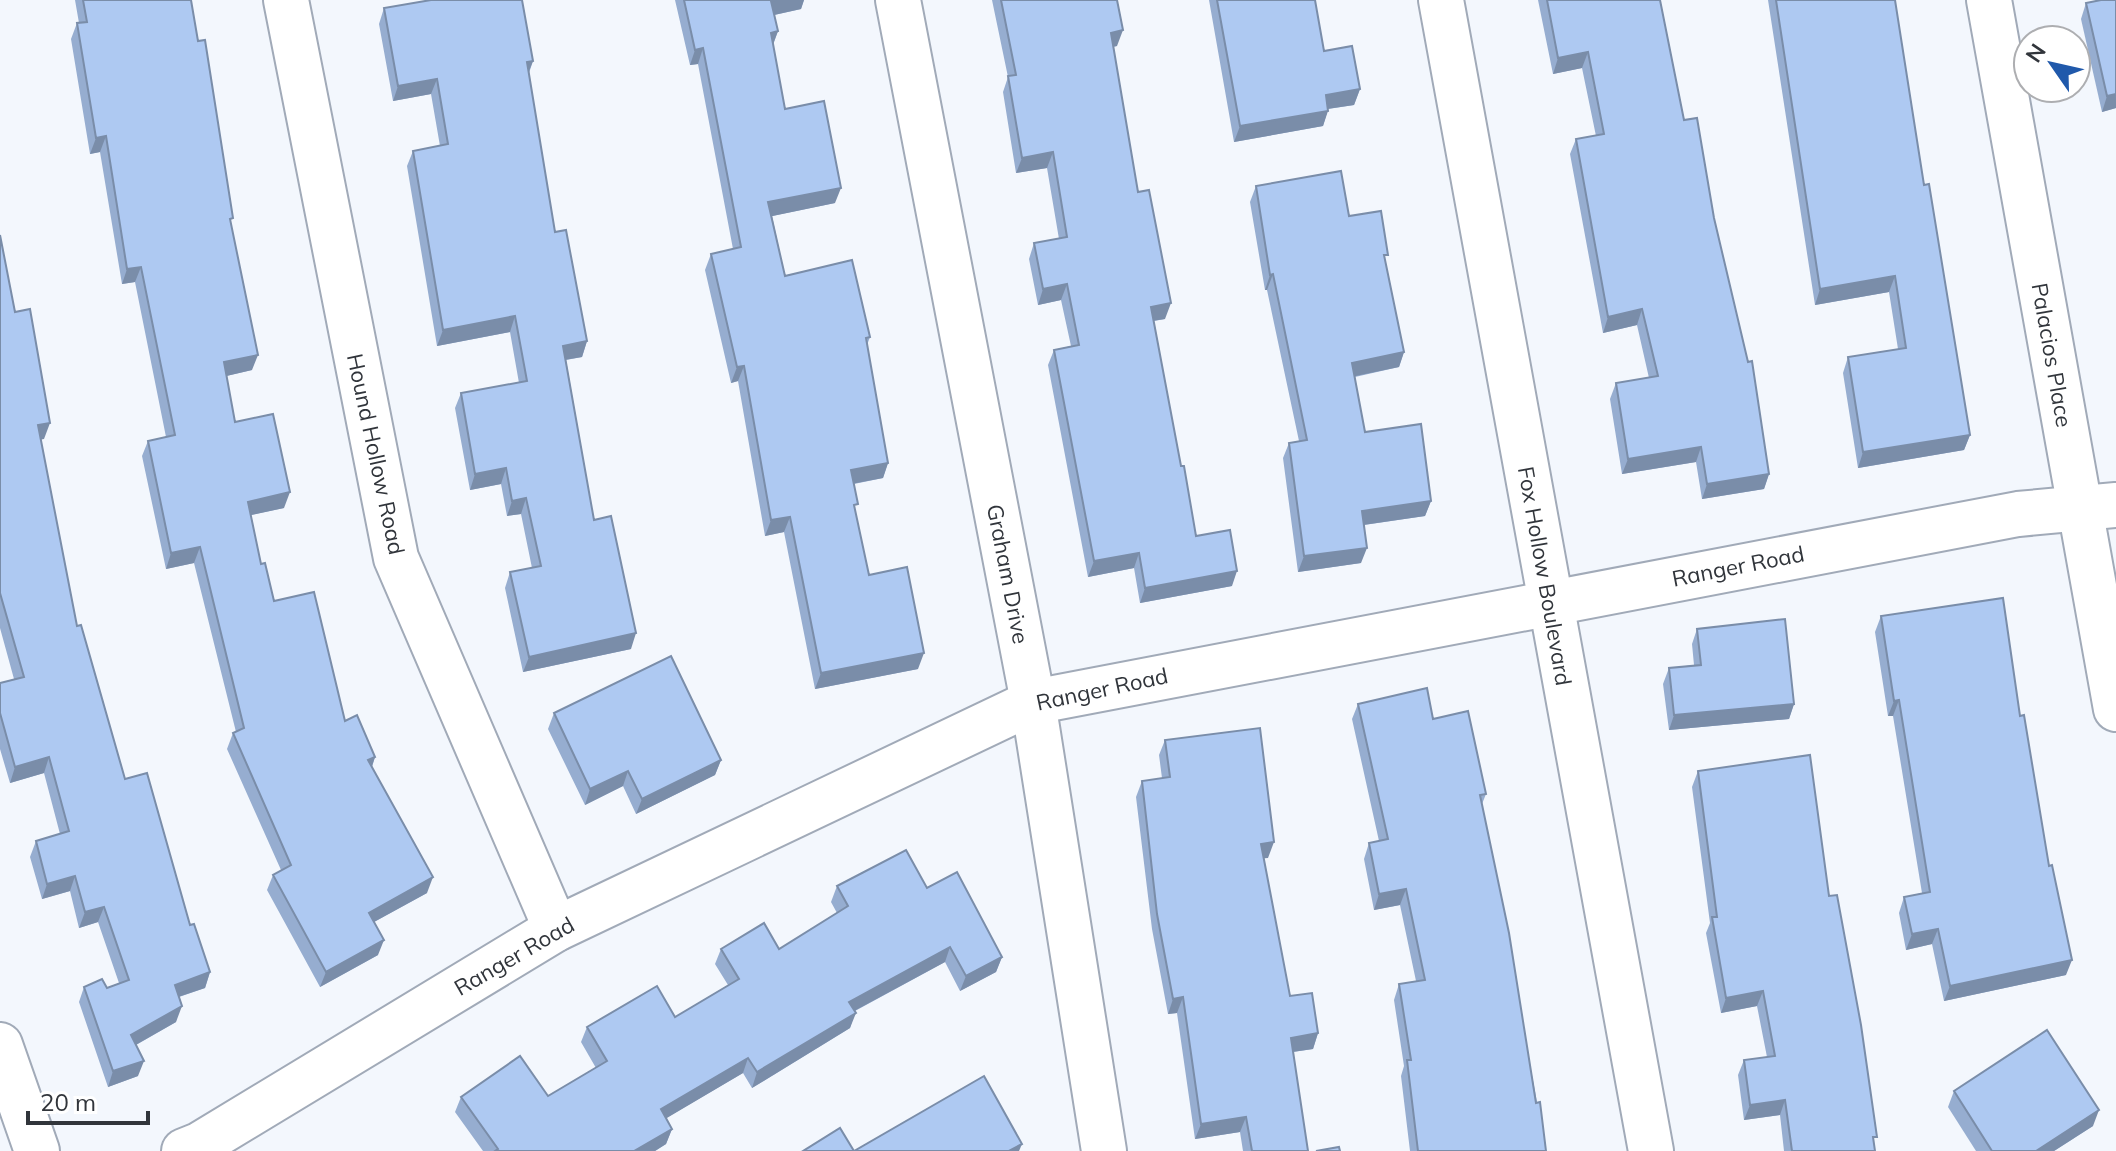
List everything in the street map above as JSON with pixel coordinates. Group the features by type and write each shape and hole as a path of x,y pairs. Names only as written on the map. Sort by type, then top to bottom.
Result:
{"street":[{"name":"Hound Hollow Road","path":"286,0 396,558 556,929"},
{"name":"Graham Drive","path":"898,0 1033,702 1104,1151"},
{"name":"Fox Hollow Boulevard","path":"1441,0 1651,1151"},
{"name":"Palacios Place","path":"1989,0 2098,507 2116,709"},
{"name":"Ranger Road","path":"184,1151 199,1145 556,929 1033,702 2018,514 2098,507"},
{"path":"0,1045 37,1151"}],"building":[{"path":"83,0 191,0 198,41 205,40 233,218 230,219 258,355 224,362 235,422 273,414 290,492 248,502 261,564 265,563 274,601 314,592 345,721 357,715 375,757 368,760 433,877 369,913 384,940 326,972 273,875 291,865 233,733 244,728 200,547 171,553 148,441 175,435 141,267 127,269 106,136 96,138 77,23 87,22"},
{"path":"431,0 522,0 533,61 527,62 555,232 566,230 587,341 563,346 594,520 611,516 636,633 529,657 510,572 541,566 526,498 512,501 506,468 475,474 461,393 527,381 515,316 443,330 413,151 448,144 437,79 398,86 384,8"},
{"path":"684,0 776,0 771,1 778,31 771,33 785,109 824,101 841,188 768,202 785,276 852,260 870,337 866,338 888,463 851,470 858,504 854,505 869,575 907,567 924,653 821,673 790,517 771,520 744,366 737,367 711,254 741,247 703,48 695,50"},
{"path":"1001,0 1117,0 1123,30 1111,33 1138,192 1149,190 1171,303 1151,307 1181,466 1184,466 1196,536 1230,530 1237,571 1145,588 1139,553 1094,561 1054,350 1079,345 1067,284 1043,289 1034,243 1067,237 1053,152 1022,158 1008,76 1016,75"},
{"path":"1217,0 1315,0 1324,51 1352,46 1360,89 1326,95 1328,111 1240,126"},
{"path":"1547,0 1660,0 1684,120 1697,118 1714,218 1748,362 1752,361 1769,474 1707,484 1701,447 1628,459 1616,383 1658,376 1642,309 1608,317 1576,139 1604,134 1588,52 1558,58"},
{"path":"1776,0 1895,0 1924,185 1929,184 1970,435 1863,452 1848,357 1906,348 1895,276 1820,289"},
{"path":"2116,0 2116,94 2107,96 2086,3"},
{"path":"1341,171 1349,216 1381,211 1388,255 1384,255 1404,352 1352,363 1365,432 1421,424 1431,501 1362,511 1367,548 1304,556 1289,443 1307,440 1273,274 1270,275 1256,186"},
{"path":"0,235 15,312 30,309 50,423 38,425 77,626 81,625 125,779 147,773 190,925 194,924 210,972 175,985 182,1006 131,1035 144,1061 113,1071 84,987 102,979 107,988 129,980 104,907 85,912 75,876 47,884 36,841 69,831 49,757 15,767 0,713 0,683 24,677 0,593"},
{"path":"2003,598 2020,716 2024,715 2049,866 2052,865 2072,960 1950,986 1938,929 1912,934 1904,897 1930,892 1899,700 1894,701 1881,616"},
{"path":"1785,619 1794,704 1674,715 1669,668 1701,665 1697,629"},
{"path":"671,656 721,760 642,799 628,771 590,789 554,713"},
{"path":"1427,688 1433,719 1468,711 1486,794 1480,795 1509,933 1546,1151 1418,1151 1407,1060 1411,1060 1399,984 1425,980 1406,889 1379,894 1369,843 1388,839 1358,704"},
{"path":"1260,728 1274,842 1261,844 1290,996 1312,993 1318,1033 1291,1038 1308,1151 1252,1151 1246,1117 1201,1124 1183,997 1173,999 1157,914 1142,781 1170,777 1165,740"},
{"path":"1810,755 1829,896 1837,895 1861,1025 1877,1137 1873,1137 1875,1151 1792,1151 1785,1100 1750,1105 1744,1060 1775,1056 1763,991 1726,998 1712,917 1717,917 1698,771"},
{"path":"906,850 927,888 957,872 1002,957 966,976 950,947 849,1002 856,1013 757,1072 748,1058 661,1109 672,1129 634,1151 495,1151 498,1149 461,1097 520,1056 548,1096 607,1061 587,1027 657,986 675,1017 739,979 721,949 764,923 779,949 848,906 837,886"},
{"path":"2047,1030 2099,1110 2036,1151 1992,1151 1954,1091"},
{"path":"984,1076 1022,1144 1009,1151 854,1151"},
{"path":"840,1128 854,1151 803,1151"},
{"path":"1339,1147 1340,1151 1316,1151"}]}
